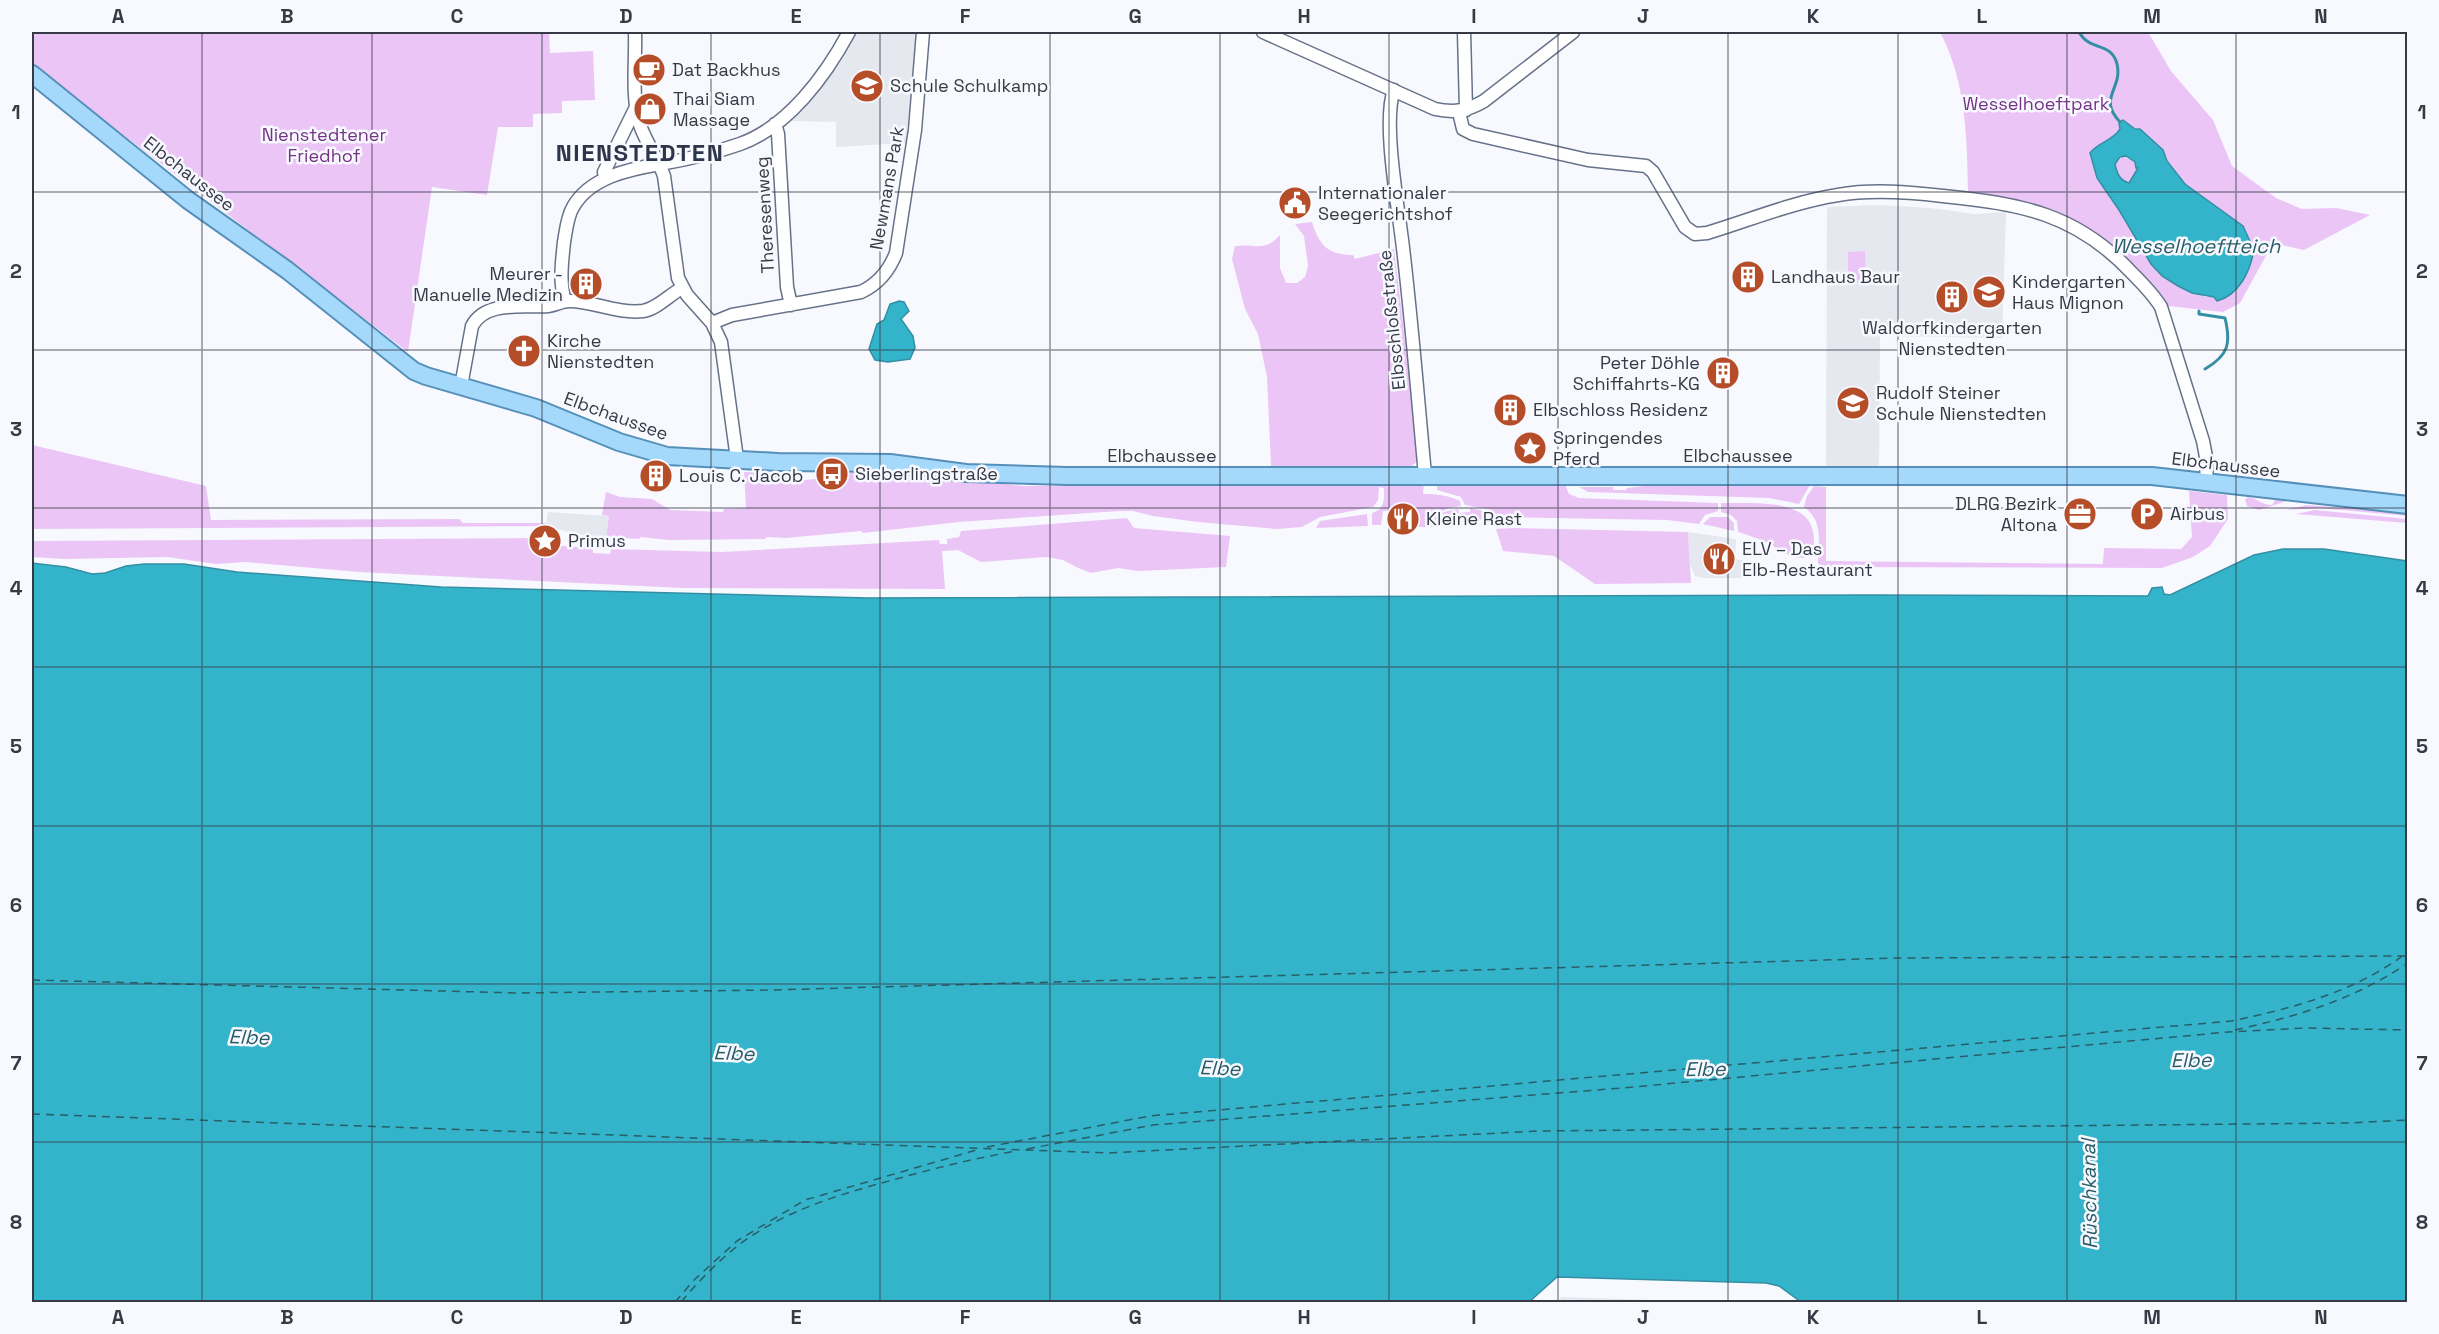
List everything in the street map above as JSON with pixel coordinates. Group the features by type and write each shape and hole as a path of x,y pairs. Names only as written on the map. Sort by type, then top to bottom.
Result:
{"main road":[{"name":"Elbchaussee","path":"32,75 188,200 287,270 398,360 426,376 555,414 618,442 658,454 778,462 890,463 966,473 1034,475 2152,476 2408,505"}],"street":[{"path":"635,32 636,108 644,133 660,164 666,191 676,268 682,288 718,332 723,351 737,459"},
{"path":"565,301 562,273 570,214 581,198 605,179 645,165 660,164 741,144 775,124 793,110 807,93 849,32"},
{"name":"Newmans Park","path":"712,323 732,315 861,292 881,278 896,253 915,130 923,32"},
{"path":"1263,32 1435,109 1463,111 1484,101 1573,32"},
{"path":"1464,32 1463,129 1473,134 1588,160 1646,166 1653,172 1684,227 1695,234 1707,234 1795,205 1845,194 1910,194 1972,199 2046,213 2078,228 2113,253 2154,295 2162,308 2196,415 2207,462 2206,483"},
{"name":"Elbschloßstraße","path":"1394,90 1389,103 1391,144 1411,321 1425,475"},
{"path":"605,179 604,172 636,108"},
{"name":"Theresenweg","path":"775,124 778,134 790,304"},
{"path":"461,386 471,331 474,322 482,313 494,309 548,306 565,301 609,309 643,310 656,306 682,288"}],"shaded area":[{"name":"Schule Schulkamp","path":"857,32 916,32 906,143 836,147 836,122 790,121 803,110 843,59"},
{"name":"Rudolf Steiner Schule Nienstedten","path":"1880,205 1975,214 2006,212 2002,338 1880,336 1879,470 1826,469 1827,207"},
{"path":"548,512 609,516 606,537 582,535 546,526"},
{"path":"1688,532 1736,539 1735,559 1743,560 1743,578 1695,576 1690,564"},
{"path":"1562,1297 1713,1302 1556,1302"}],"green space":[{"name":"Nienstedtener Friedhof","path":"32,32 549,32 550,53 593,51 595,100 562,101 562,113 533,114 533,127 498,127 487,195 432,187 408,352 32,65"},
{"name":"Wesselhoeftpark","path":"1940,32 2148,32 2171,71 2213,120 2232,166 2276,198 2302,209 2336,208 2370,215 2304,250 2273,243 2240,303 2223,312 2168,306 2130,264 2087,227 2053,210 1968,191 1963,110 1949,51","holes":["2131,127 2140,129 2163,151 2167,161 2185,184 2243,226 2254,250 2239,288 2214,297 2205,297 2135,236 2097,178 2097,146 2115,137 2120,129"]},
{"path":"2123,156 2135,162 2138,167 2131,182 2122,179 2117,171 2115,164"},
{"path":"1312,222 1321,243 1331,251 1353,255 1355,259 1394,249 1419,456 1417,462 1411,466 1271,466 1267,377 1258,334 1245,309 1232,259 1235,246 1264,246 1280,235 1280,268 1286,283 1297,283 1305,277 1308,266 1304,236 1295,224"},
{"path":"1865,251 1866,283 1848,283 1848,252"},
{"path":"32,445 206,486 211,520 459,519 463,523 546,523 546,526 32,529"},
{"path":"858,471 892,472 1023,486 1424,483 1423,494 1451,497 1460,501 1461,506 1449,508 1431,516 1427,527 1418,527 1418,510 1383,511 1381,525 1372,525 1372,513 1382,506 1384,500 1384,488 1379,487 1378,500 1373,507 1320,517 1302,527 1277,529 1198,522 1133,511 1119,511 959,522 863,533 861,531 786,538 668,540 606,537 609,516 602,515 606,492 620,497 652,499 670,510 723,512 724,509 746,508 744,472 768,473 794,481 836,477"},
{"path":"1437,484 1565,485 1569,494 1579,498 1718,503 1718,511 1705,515 1699,524 1667,520 1497,517 1491,510 1465,505 1461,497 1437,490"},
{"path":"1652,485 1810,485 1799,504 1769,498 1588,492 1579,487 1613,487 1613,490 1626,490"},
{"path":"1814,486 1826,487 1826,561 2103,564 2104,548 2181,549 2192,537 2189,491 2227,495 2228,519 2210,546 2193,557 2162,568 1822,567 1818,563 1817,525 1815,519 1804,507 1807,496"},
{"path":"2248,497 2268,505 2272,505 2276,499 2287,501 2259,510 2247,506 2245,500"},
{"path":"1721,503 1760,503 1789,508 1800,513 1809,521 1813,532 1814,544 1811,555 1794,557 1766,542 1738,532 1737,521 1731,515 1721,512"},
{"path":"2307,505 2407,513 2408,516 2319,508 2286,510"},
{"path":"1470,508 1489,512 1493,518 1430,527 1432,519 1444,512 1458,509 1459,513 1470,512"},
{"path":"2315,510 2407,519 2407,523 2296,514"},
{"path":"1367,514 1368,526 1316,528 1320,521"},
{"path":"1710,517 1728,517 1734,523 1734,531 1703,524"},
{"path":"1127,518 1134,528 1230,536 1226,567 1138,571 1118,568 1091,573 1063,560 1046,557 981,562 958,550 942,551 945,589 682,588 359,572 246,562 216,564 167,557 64,559 32,557 32,541 543,538 547,545 593,548 593,553 610,554 611,549 721,552 939,540 940,544 947,544 947,539 959,537 961,531"},
{"path":"1496,529 1688,532 1691,583 1595,584 1554,556 1503,551"}],"water":[{"name":"Wesselhoeftteich","path":"2123,120 2135,129 2140,129 2163,150 2167,161 2185,184 2243,226 2254,250 2242,282 2232,294 2217,301 2214,297 2192,293 2162,276 2151,264 2097,178 2090,153 2117,133 2120,129 2119,123","holes":["2126,156 2135,162 2138,168 2129,183 2119,176 2115,164 2120,157"]},
{"path":"904,302 909,311 901,319 913,336 915,348 910,359 888,362 875,360 869,349 877,324 884,320 890,304"},
{"path":"2283,549 2324,549 2407,561 2407,1302 1801,1302 1779,1286 1766,1283 1557,1277 1529,1302 32,1302 32,563 66,567 92,574 144,564 184,564 237,572 441,587 868,598 2148,596 2152,588 2162,587 2164,594 2170,595 2254,555"}],"waterway":[{"path":"2079,32 2089,42 2105,49 2114,57 2118,73 2111,106 2120,122"},
{"path":"2199,311 2199,314 2225,318 2228,335 2226,348 2219,359 2205,369"}],"ferry route":[{"path":"987,1147 1150,1116 2231,1021 2323,997 2367,978 2408,952"},
{"path":"32,980 517,993 773,990 1896,958 2408,956"},
{"path":"2235,1030 2281,1019 2346,997 2408,963"},
{"path":"1027,1149 1153,1125 1622,1088 2228,1032 2305,1028 2408,1030"},
{"path":"32,1114 1107,1153 1539,1131 2349,1123 2408,1120"},
{"path":"675,1302 694,1280 737,1241 805,1200 980,1149"},
{"path":"681,1302 724,1257 777,1221 837,1196 958,1163 1016,1151"}],"place":[{"name":"Dat Backhus","path":"649,70"},
{"name":"Schule Schulkamp","path":"867,86"},
{"name":"Thai Siam Massage","path":"650,109"},
{"name":"Internationaler Seegerichtshof","path":"1295,203"},
{"name":"Landhaus Baur","path":"1748,277"},
{"name":"Meurer - Manuelle Medizin","path":"586,284"},
{"name":"Kindergarten Haus Mignon","path":"1989,292"},
{"name":"Waldorfkindergarten Nienstedten","path":"1952,297"},
{"name":"Kirche Nienstedten","path":"524,351"},
{"name":"Peter Döhle Schiffahrts-KG","path":"1723,373"},
{"name":"Rudolf Steiner Schule Nienstedten","path":"1853,403"},
{"name":"Elbschloss Residenz","path":"1510,410"},
{"name":"Springendes Pferd","path":"1530,448"},
{"name":"Sieberlingstraße","path":"832,474"},
{"name":"Louis C. Jacob","path":"656,476"},
{"name":"DLRG Bezirk Altona","path":"2080,514"},
{"name":"Airbus","path":"2147,514"},
{"name":"Kleine Rast","path":"1403,519"},
{"name":"Primus","path":"545,541"},
{"name":"ELV – Das Elb-Restaurant","path":"1719,559"}],"district":[{"name":"NIENSTEDTEN","path":"640,153"}],"water label":[{"name":"Elbe","path":"249,1037"},
{"name":"Elbe","path":"734,1053"},
{"name":"Elbe","path":"2191,1060"},
{"name":"Elbe","path":"1220,1068"},
{"name":"Elbe","path":"1705,1069"},
{"name":"Rüschkanal","path":"2089,1194"}]}
